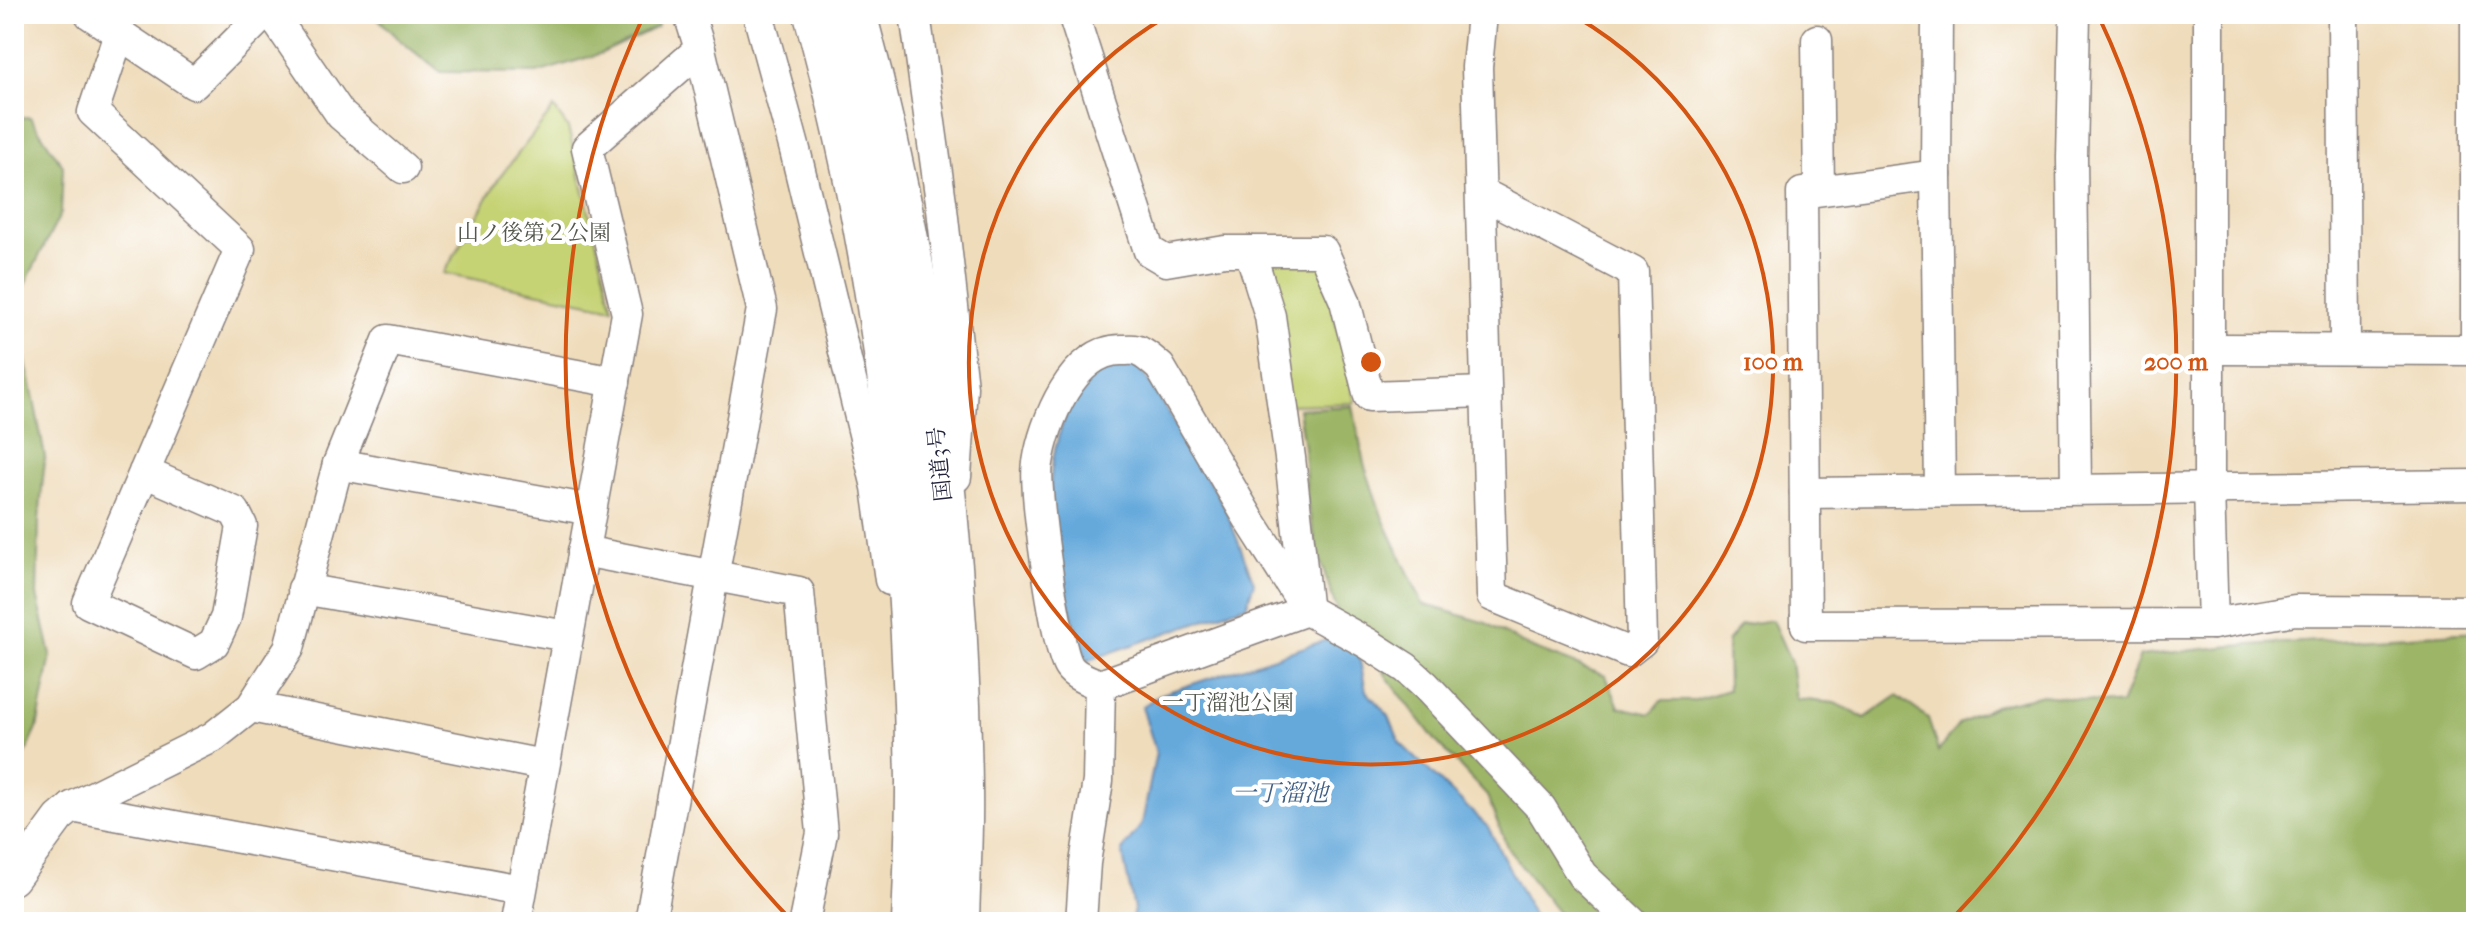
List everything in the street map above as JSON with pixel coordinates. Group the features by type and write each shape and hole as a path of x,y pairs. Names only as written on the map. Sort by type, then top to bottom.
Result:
{"highway":[{"name":"国道3号","path":"816,14 837,88 870,251 896,418 912,603 918,785 914,922"},
{"name":"国道3号","path":"854,14 875,90 916,285 934,404 950,568 960,789 957,922"}],"street":[{"path":"90,14 194,84 264,14"},
{"path":"272,14 341,115 403,168"},
{"path":"650,922 762,309 689,14"},
{"path":"758,14 795,150 877,487 918,785"},
{"path":"915,14 942,209 962,387 950,568"},
{"path":"1073,14 1149,251 1166,261 1225,251 1323,251 1345,301 1369,396 1486,392"},
{"path":"1482,14 1477,67 1492,596 1628,652 1642,641 1633,272 1482,193"},
{"path":"1937,14 1940,491"},
{"path":"2075,14 2072,158 2076,488"},
{"path":"2209,14 2209,488 2213,624"},
{"path":"2343,14 2345,348"},
{"path":"2210,349 2476,350 2476,14"},
{"path":"119,34 93,112 240,249 144,472 88,603 196,654 214,643 226,617 242,526 235,512 144,472"},
{"path":"1817,40 1819,189"},
{"path":"516,922 627,314 587,148 700,49"},
{"path":"1936,175 1802,193 1806,625 2213,624 2295,610 2476,611"},
{"path":"1250,251 1270,316 1307,610"},
{"path":"14,879 59,818 72,807 213,737 251,707 289,648 338,464 388,340 615,382"},
{"path":"1307,610 1100,685 1084,679 1069,667 1061,643 1037,501 1037,464 1051,416 1068,382 1110,349 1139,351 1160,367 1249,519 1307,610 1367,643 1406,668 1426,686 1541,808 1582,875 1632,922"},
{"path":"338,464 591,510"},
{"path":"1805,493 2476,485"},
{"path":"583,551 799,592 822,833 804,922"},
{"path":"303,589 567,636"},
{"path":"1081,922 1085,863 1098,781 1100,685"},
{"path":"251,707 543,765"},
{"path":"72,807 521,890"}],"green space":[{"path":"374,14 661,14 657,27 602,53 537,73 440,72 397,38"},
{"name":"山ノ後第２公園","path":"554,108 568,128 613,308 444,273 499,178"},
{"path":"30,117 63,166 61,213 14,306 14,118"},
{"path":"1320,256 1355,403 1288,405 1261,257"},
{"path":"14,316 45,457 37,595 51,655 37,729 14,779"},
{"path":"1353,406 1364,464 1383,519 1423,604 1486,623 1527,646 1606,676 1619,707 1651,714 1661,701 1692,701 1728,690 1727,642 1741,625 1772,620 1791,662 1796,699 1835,703 1865,718 1897,696 1928,718 1938,751 1959,724 1995,706 2043,695 2121,705 2140,656 2232,646 2476,632 2476,922 1565,922 1508,849 1487,796 1436,741 1387,677 1367,643 1340,620 1319,556 1307,503 1298,409"}],"water":[{"path":"1127,362 1140,368 1225,508 1254,582 1247,605 1087,661 1058,565 1052,532 1052,467 1059,435 1085,379 1097,369"},
{"name":"一丁溜池","path":"1338,636 1357,646 1366,691 1389,716 1400,743 1488,827 1537,922 1131,922 1134,909 1122,851 1142,824 1156,752 1142,707 1159,695"}],"park label":[{"name":"一丁溜池公園","path":"1228,703"}]}
